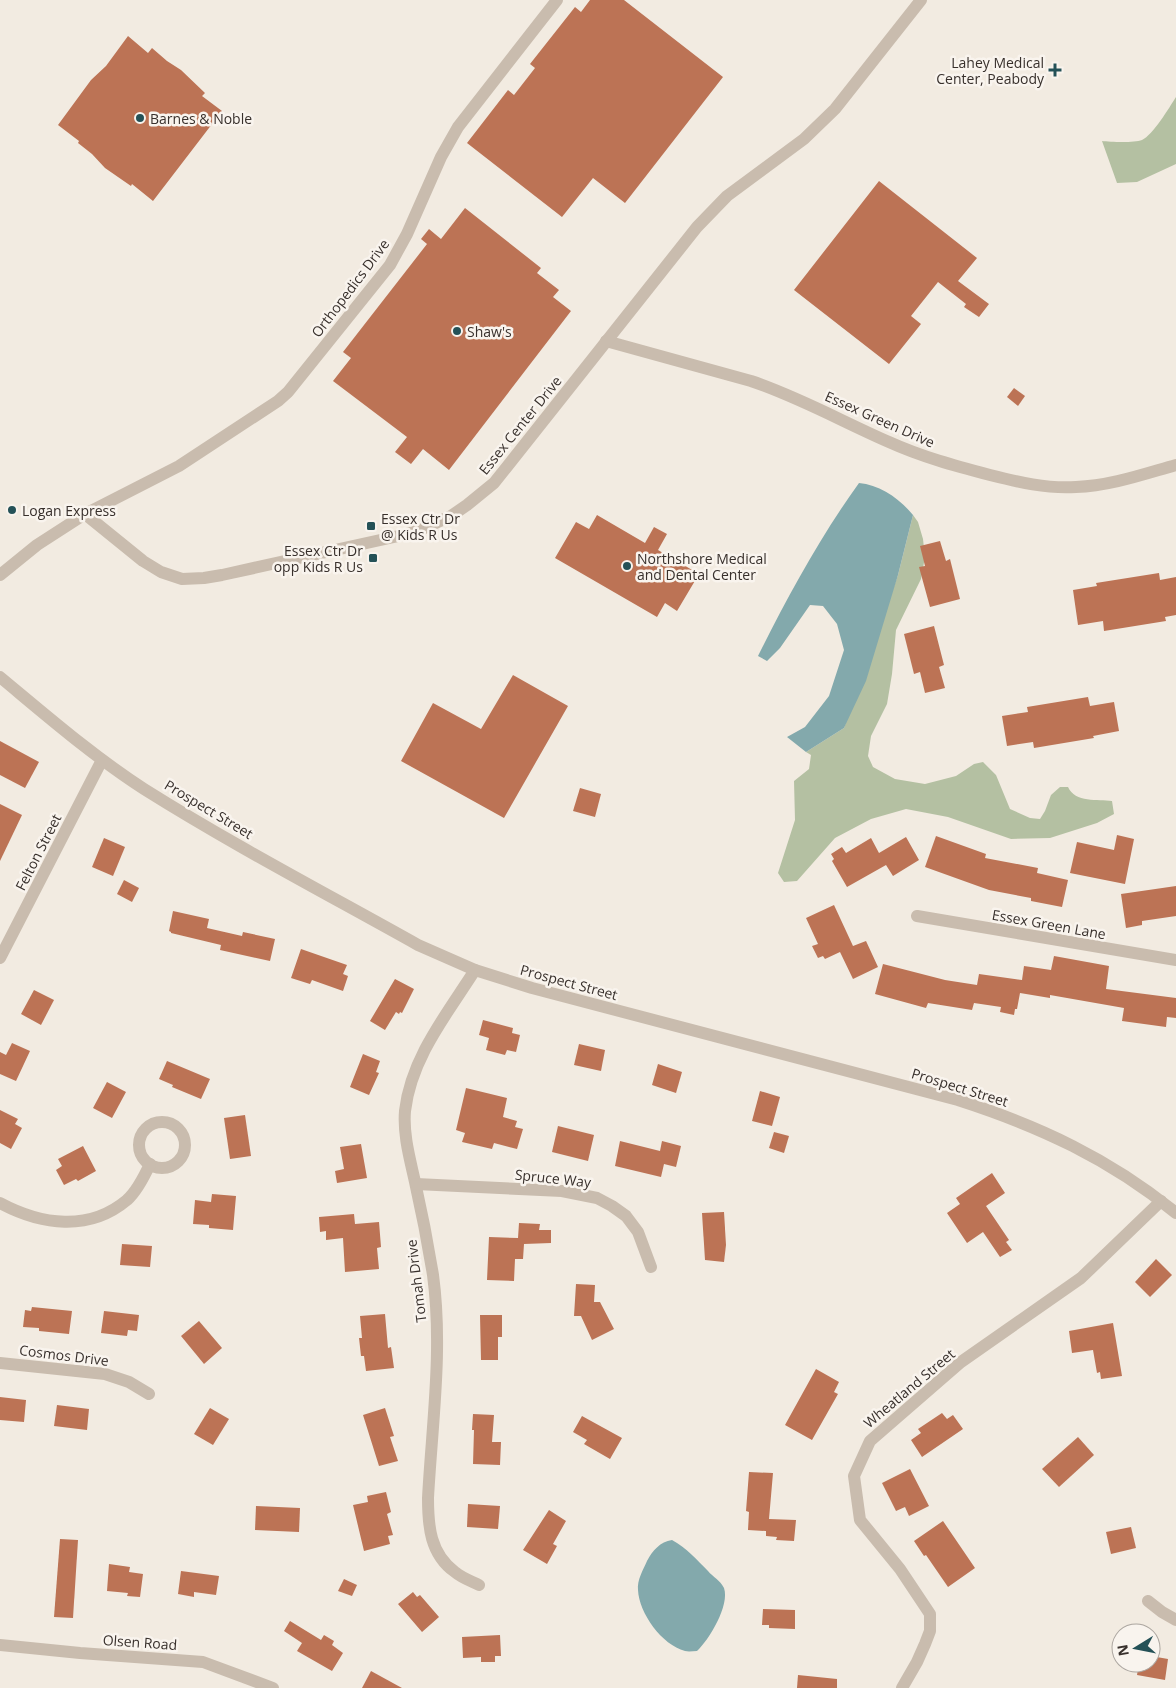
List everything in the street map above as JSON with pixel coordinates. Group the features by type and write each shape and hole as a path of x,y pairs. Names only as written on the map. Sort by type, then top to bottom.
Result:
{"street":[{"name":"Orthopedics Drive","path":"85,514 193,458 278,401 288,392 390,265 407,234 441,157 458,127 557,0"},
{"name":"Essex Center Drive","path":"85,514 143,561 161,572 182,579 222,576 394,537 420,530 451,516 494,483 697,227 735,190 804,138 835,109 921,0"},
{"name":"Essex Green Drive","path":"606,341 775,389 916,453 1003,478 1058,488 1078,487 1125,479 1176,465"},
{"path":"0,575 37,546 85,514"},
{"name":"Prospect Street","path":"0,677 72,737 144,789 249,851 418,944 475,970 532,988 994,1111 1056,1137 1091,1155 1176,1213"},
{"name":"Felton Street","path":"0,958 102,760"},
{"name":"Essex Green Lane","path":"917,916 1176,960"},
{"name":"Tomah Drive","path":"475,970 430,1040 417,1066 405,1111 405,1130 433,1275 436,1310 437,1345 428,1522 437,1552 446,1565 456,1574 479,1585"},
{"path":"0,1203 9,1208 38,1217 66,1223 90,1220 109,1212 128,1199 140,1184 150,1164"},
{"name":"Spruce Way","path":"416,1184 562,1191 596,1198 626,1216 638,1232 651,1266"},
{"name":"Wheatland Street","path":"902,1688 917,1662 930,1631 930,1614 900,1569 860,1520 854,1476 870,1441 961,1362 1080,1278 1161,1201"},
{"name":"Cosmos Drive","path":"0,1363 105,1374 129,1382 149,1394"},
{"path":"1148,1601 1176,1620"},
{"name":"Olsen Road","path":"0,1645 203,1662 273,1688"}],"green space":[{"path":"1176,97 1176,164 1137,182 1117,183 1102,141 1128,142 1142,140 1156,127"},
{"path":"913,515 918,522 923,539 925,557 921,579 896,630 887,704 871,736 868,756 873,767 895,779 925,784 956,776 974,764 983,762 996,775 1010,809 1030,818 1040,819 1051,795 1060,787 1068,787 1071,792 1081,798 1112,801 1114,814 1097,823 1050,838 1011,839 948,817 906,809 871,819 835,838 797,881 784,882 778,873 795,820 794,781 809,769 811,755 806,752 844,728 898,575"}],"water":[{"path":"859,483 874,486 889,493 913,515 898,575 866,681 844,728 806,752 787,737 805,727 829,696 844,650 837,624 823,606 810,605 780,648 767,661 758,656 805,567"},
{"path":"672,1540 692,1554 724,1588 725,1595 721,1613 707,1639 697,1651 686,1651 676,1648 660,1635 647,1618 639,1599 638,1583 647,1561 657,1547"}],"building":[{"path":"590,0 624,0 723,77 625,203 593,178 562,217 467,143 508,90 514,95 535,68 530,64 575,7 581,12"},
{"name":"Barnes & Noble","path":"128,36 148,53 152,48 181,70 205,93 202,96 222,111 153,201 132,184 131,186 105,168 78,143 79,141 58,125 91,80 106,66"},
{"path":"879,181 977,258 958,281 989,304 979,317 964,307 966,304 938,282 911,316 921,324 889,364 794,290"},
{"name":"Shaw's","path":"465,208 541,268 537,273 559,290 553,297 571,311 449,470 423,449 411,464 395,452 407,437 333,381 351,358 343,352 427,244 421,239 429,229 441,239"},
{"path":"1014,388 1025,396 1018,406 1007,397"},
{"name":"Northshore Medical and Dental Center","path":"597,515 645,543 654,527 667,534 658,550 699,574 677,611 665,603 657,617 555,558 576,522 589,529"},
{"path":"940,541 946,561 950,559 960,599 930,607 919,567 925,566 920,546"},
{"path":"1159,573 1160,580 1176,577 1176,615 1165,617 1166,621 1104,631 1103,621 1078,625 1073,590 1097,586 1096,583"},
{"path":"934,626 944,665 939,667 945,688 925,693 920,672 914,674 904,634"},
{"path":"513,675 568,706 504,818 401,761 433,703 481,729"},
{"path":"1088,697 1090,706 1114,702 1119,731 1093,736 1094,738 1034,748 1033,742 1007,746 1002,716 1028,712 1027,707"},
{"path":"0,741 39,762 25,788 0,775"},
{"path":"580,788 601,794 595,817 573,811"},
{"path":"0,804 22,815 0,861"},
{"path":"1117,835 1134,839 1125,884 1070,873 1077,842 1114,850"},
{"path":"936,836 986,854 985,858 1038,868 1037,873 1068,880 1062,907 1031,901 1031,898 989,890 925,867"},
{"path":"906,837 919,860 893,876 886,865 847,887 832,861 834,859 831,854 842,847 846,853 871,838 879,853"},
{"path":"104,838 125,847 113,876 92,867"},
{"path":"124,880 139,888 132,902 117,894"},
{"path":"1176,886 1176,916 1142,921 1142,925 1126,928 1121,894"},
{"path":"834,905 853,946 866,941 878,967 853,979 840,952 825,959 823,956 818,958 812,946 818,944 806,918"},
{"path":"173,911 209,919 207,928 242,936 243,932 275,939 270,961 220,950 221,945 171,933 169,931"},
{"path":"301,949 347,965 343,974 348,976 343,991 312,980 310,984 291,978"},
{"path":"1054,956 1109,966 1106,989 1176,998 1176,1018 1167,1017 1166,1027 1122,1021 1124,1008 1050,995 1050,998 1020,993 1014,1015 1000,1012 1001,1007 974,1003 972,1010 928,1003 926,1008 875,994 883,964 945,980 977,985 979,974 1022,980 1024,966 1051,970"},
{"path":"395,979 414,989 402,1013 396,1012 385,1030 370,1021"},
{"path":"34,990 54,1000 41,1025 21,1014"},
{"path":"483,1020 513,1028 512,1033 520,1035 516,1052 507,1050 505,1055 486,1050 489,1038 479,1035"},
{"path":"12,1043 30,1051 16,1081 0,1074 0,1052 6,1055"},
{"path":"579,1044 605,1050 601,1071 574,1065"},
{"path":"363,1054 380,1061 376,1072 379,1073 369,1095 350,1087"},
{"path":"167,1061 210,1079 201,1099 172,1087 173,1085 159,1079"},
{"path":"658,1064 682,1072 676,1093 652,1085"},
{"path":"107,1082 126,1092 112,1118 93,1108"},
{"path":"466,1088 507,1098 503,1117 517,1121 515,1127 523,1129 517,1149 494,1143 492,1149 462,1142 465,1133 456,1130"},
{"path":"760,1091 780,1097 772,1126 752,1121"},
{"path":"0,1110 18,1119 15,1124 22,1128 11,1149 0,1143"},
{"path":"245,1115 251,1156 230,1159 224,1118"},
{"path":"558,1126 594,1135 588,1161 552,1152"},
{"path":"774,1132 789,1136 784,1153 769,1148"},
{"path":"620,1141 660,1151 662,1141 681,1146 676,1167 664,1164 661,1177 615,1166"},
{"path":"361,1144 367,1178 337,1183 335,1171 344,1169 340,1147"},
{"path":"83,1146 96,1171 78,1181 76,1179 64,1185 56,1170 62,1166 58,1159"},
{"path":"992,1173 1005,1193 986,1206 1009,1240 1006,1242 1012,1250 1000,1257 983,1232 967,1243 947,1213 960,1204 956,1198"},
{"path":"212,1194 236,1196 233,1230 209,1228 209,1225 193,1224 195,1200 211,1202"},
{"path":"724,1212 726,1245 724,1262 705,1260 702,1213"},
{"path":"354,1214 355,1224 379,1222 381,1247 377,1248 379,1269 345,1272 343,1238 326,1240 326,1231 320,1232 319,1217"},
{"path":"519,1223 540,1224 539,1230 551,1230 551,1243 524,1244 523,1259 515,1259 514,1281 487,1280 489,1237 518,1238"},
{"path":"122,1244 152,1246 150,1267 120,1265"},
{"path":"1156,1259 1172,1275 1150,1297 1135,1282"},
{"path":"576,1284 595,1285 594,1302 600,1302 614,1329 592,1340 581,1316 574,1316"},
{"path":"32,1307 72,1311 69,1334 39,1331 39,1328 23,1327 25,1310 31,1311"},
{"path":"104,1311 139,1315 137,1331 128,1330 127,1336 101,1333"},
{"path":"385,1314 388,1348 391,1347 394,1368 366,1371 364,1356 361,1356 359,1338 362,1338 360,1316"},
{"path":"480,1315 502,1315 502,1337 498,1337 498,1360 481,1360"},
{"path":"199,1321 222,1348 204,1364 181,1336"},
{"path":"1113,1323 1122,1376 1101,1379 1100,1372 1097,1373 1093,1350 1072,1353 1069,1331"},
{"path":"816,1369 839,1382 834,1392 838,1394 812,1440 785,1425"},
{"path":"0,1397 26,1400 24,1422 0,1420"},
{"path":"57,1405 89,1409 87,1430 54,1426"},
{"path":"210,1408 229,1419 213,1445 194,1434"},
{"path":"385,1408 394,1436 390,1437 398,1461 379,1466 363,1415"},
{"path":"942,1413 947,1419 953,1415 963,1429 922,1457 911,1440 921,1433 918,1429"},
{"path":"473,1414 494,1415 492,1442 501,1442 500,1465 473,1464"},
{"path":"582,1416 622,1438 610,1459 584,1444 587,1440 573,1432"},
{"path":"1078,1437 1094,1455 1059,1487 1042,1469"},
{"path":"910,1469 929,1506 909,1516 905,1507 896,1511 882,1483"},
{"path":"749,1472 773,1473 769,1519 796,1520 794,1541 776,1540 777,1537 766,1536 766,1531 748,1530 749,1512 746,1511"},
{"path":"386,1492 391,1512 387,1514 393,1535 388,1536 390,1544 364,1551 353,1505 368,1502 367,1496"},
{"path":"468,1504 500,1506 498,1529 467,1527"},
{"path":"256,1506 300,1508 299,1532 255,1530"},
{"path":"549,1510 566,1521 553,1544 557,1546 547,1564 523,1550"},
{"path":"943,1521 975,1568 948,1587 914,1541"},
{"path":"1131,1527 1136,1548 1111,1554 1106,1532"},
{"path":"60,1539 78,1540 73,1618 54,1617"},
{"path":"109,1564 130,1567 129,1572 143,1574 140,1597 127,1596 128,1593 107,1591"},
{"path":"181,1571 219,1576 216,1595 194,1592 194,1597 178,1594"},
{"path":"344,1579 357,1585 352,1596 338,1591"},
{"path":"413,1592 417,1597 420,1595 439,1617 422,1632 398,1604"},
{"path":"763,1609 795,1610 795,1629 769,1628 769,1625 762,1625"},
{"path":"290,1621 321,1640 324,1635 334,1641 332,1645 343,1653 332,1671 297,1651 302,1643 284,1631"},
{"path":"500,1635 501,1656 495,1656 495,1662 481,1662 481,1657 463,1658 462,1637"},
{"path":"1161,1658 1168,1659 1165,1680 1137,1675 1137,1673 1161,1673"},
{"path":"371,1671 402,1688 362,1688"},
{"path":"798,1675 837,1679 837,1688 797,1688"}],"place":[{"name":"Lahey Medical Center, Peabody","path":"1055,70"},
{"name":"Barnes & Noble","path":"140,118"},
{"name":"Shaw's","path":"457,331"},
{"name":"Logan Express","path":"12,510"},
{"name":"Essex Ctr Dr @ Kids R Us","path":"371,526"},
{"name":"Essex Ctr Dr opp Kids R Us","path":"373,558"},
{"name":"Northshore Medical and Dental Center","path":"627,566"}]}
